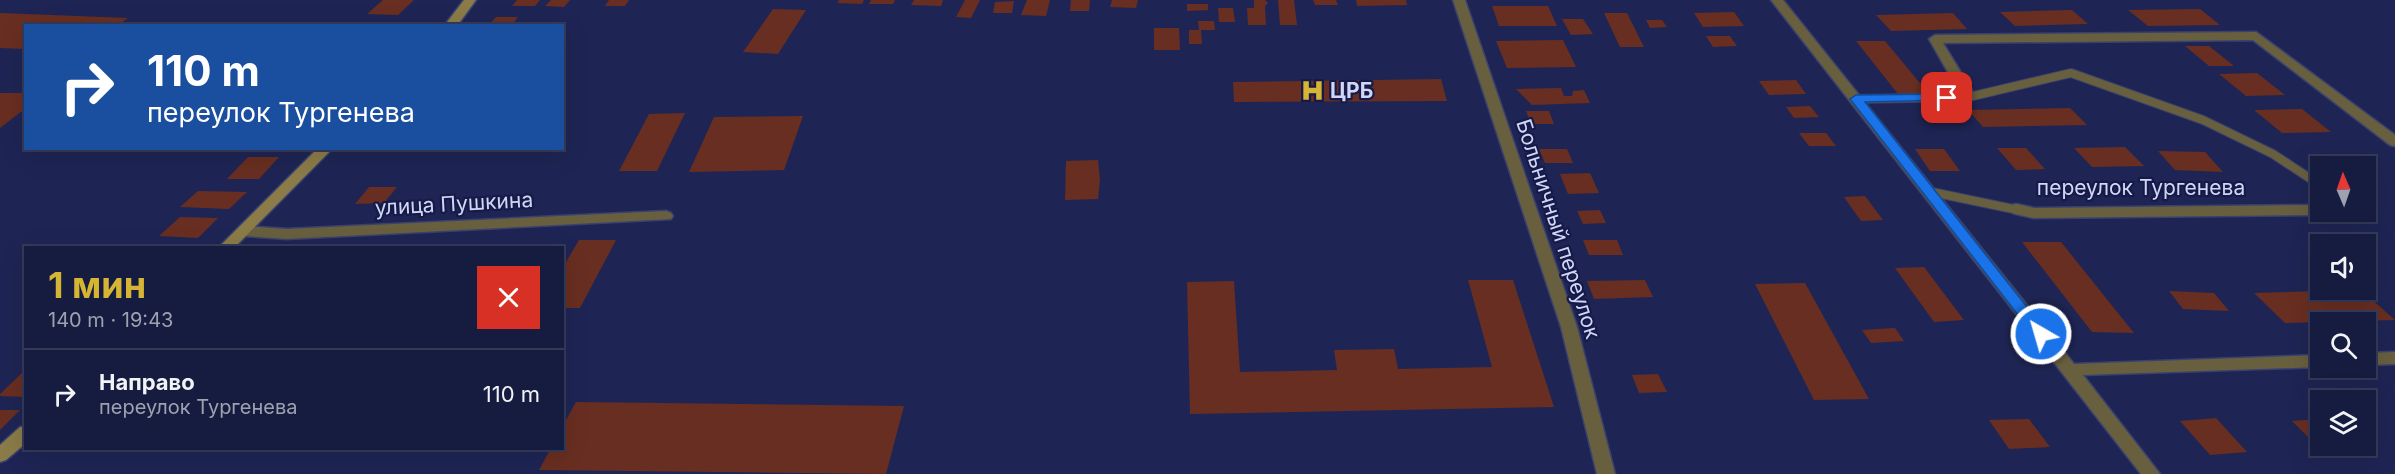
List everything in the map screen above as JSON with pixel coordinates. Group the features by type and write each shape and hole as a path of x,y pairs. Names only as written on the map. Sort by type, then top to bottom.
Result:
{"main road":[{"path":"452,24 470,0"},
{"path":"227,246 324,150"},
{"path":"0,455 24,434"}],"street":[{"name":"Больничный переулок","path":"1459,0 1569,327 1606,474"},
{"path":"1777,0 2151,474"},
{"path":"1969,97 1935,39 2256,36 2395,142"},
{"name":"улица Пушкина","path":"244,231 287,234 666,216"},
{"path":"2376,359 2395,358"},
{"path":"2069,370 2310,361"}],"lane":[{"name":"переулок Тургенева","path":"1856,99 1969,97 2071,73 2203,120 2273,154 2310,178"},
{"name":"переулок Тургенева","path":"1927,191 2034,213 2310,210"}],"building":[{"path":"383,0 414,0 398,15 367,14"},
{"path":"517,0 540,0 535,6 512,6"},
{"path":"551,0 570,0 564,7 545,6"},
{"path":"609,0 629,0 625,6 605,6"},
{"path":"839,0 864,0 862,4 837,3"},
{"path":"871,0 895,0 893,4 869,4"},
{"path":"914,0 943,0 941,6 911,5"},
{"path":"965,0 980,0 971,18 956,17"},
{"path":"1027,0 1050,0 1046,16 1021,15"},
{"path":"1071,0 1090,0 1089,11 1070,11"},
{"path":"1112,0 1138,0 1136,8 1110,7"},
{"path":"1254,0 1265,0 1268,3 1265,6 1266,25 1248,25 1247,8 1254,8"},
{"path":"1278,0 1294,0 1297,25 1280,25"},
{"path":"1313,0 1336,0 1338,5 1315,5"},
{"path":"1356,0 1406,0 1407,5 1357,6"},
{"path":"1014,1 1012,13 993,13 995,2"},
{"path":"1187,4 1208,4 1208,10 1187,11"},
{"path":"1492,6 1548,6 1557,26 1499,26"},
{"path":"1218,8 1233,8 1235,22 1219,22"},
{"path":"773,9 806,10 778,54 743,52"},
{"path":"2200,9 2220,25 2148,26 2128,10"},
{"path":"2072,10 2088,24 2015,26 2000,12"},
{"path":"1734,12 1744,26 1703,27 1694,13"},
{"path":"0,13 128,18 120,24 24,24 24,49 0,48"},
{"path":"1604,13 1627,13 1644,47 1620,47"},
{"path":"1953,13 1967,29 1891,31 1876,15"},
{"path":"496,17 518,17 513,24 490,24"},
{"path":"1562,19 1583,19 1593,34 1571,35"},
{"path":"1646,20 1662,20 1667,27 1650,28"},
{"path":"1198,21 1214,21 1215,30 1201,30 1202,44 1189,44 1189,30 1199,30"},
{"path":"1154,28 1179,28 1180,50 1154,50"},
{"path":"1706,36 1730,36 1737,46 1713,47"},
{"path":"1563,40 1576,67 1507,68 1496,41"},
{"path":"1856,41 1885,41 1929,94 1898,94"},
{"path":"2185,46 2209,46 2234,66 2209,66"},
{"path":"2257,73 2285,95 2246,96 2219,74"},
{"path":"1441,79 1447,101 1234,102 1233,82"},
{"path":"1796,80 1806,94 1769,95 1759,81"},
{"path":"1561,88 1564,96 1572,96 1573,91 1584,90 1590,103 1532,105 1516,89"},
{"path":"0,93 24,93 24,110 0,128"},
{"path":"1810,106 1819,117 1794,118 1786,107"},
{"path":"2070,108 2087,125 1983,127 1968,110"},
{"path":"2302,109 2331,132 2282,133 2254,110"},
{"path":"1526,111 1549,111 1554,124 1531,124"},
{"path":"685,113 657,171 619,171 649,114"},
{"path":"803,116 784,170 689,172 714,117"},
{"path":"1799,133 1826,133 1836,146 1809,146"},
{"path":"2125,147 2144,166 2092,167 2074,148"},
{"path":"1997,148 2026,148 2045,169 2016,170"},
{"path":"1539,149 1567,149 1573,163 1545,163"},
{"path":"1915,149 1944,149 1960,171 1930,171"},
{"path":"2158,151 2205,152 2223,172 2175,170"},
{"path":"248,157 279,157 259,179 227,179"},
{"path":"1098,160 1100,179 1098,199 1065,200 1066,161"},
{"path":"1590,173 1599,193 1568,194 1560,174"},
{"path":"369,187 397,187 384,203 355,204"},
{"path":"198,191 247,192 229,209 180,207"},
{"path":"1865,196 1883,220 1861,221 1844,197"},
{"path":"1600,210 1606,223 1583,224 1577,211"},
{"path":"180,217 218,218 198,238 159,236"},
{"path":"579,240 616,240 580,308 564,308 564,266"},
{"path":"1583,240 1617,240 1623,255 1589,255"},
{"path":"2022,242 2061,242 2134,333 2092,332"},
{"path":"1924,267 1964,320 1934,322 1895,268"},
{"path":"1468,280 1513,280 1554,407 1190,414 1187,282 1234,281 1240,372 1337,370 1334,350 1394,349 1398,369 1492,367"},
{"path":"1645,280 1653,297 1594,299 1587,281"},
{"path":"1805,283 1869,399 1814,400 1755,284"},
{"path":"2169,291 2214,293 2229,311 2183,309"},
{"path":"2310,291 2310,300 2372,300 2395,320 2376,321 2376,312 2310,312 2310,322 2285,323 2254,293"},
{"path":"1895,328 1904,341 1871,343 1862,330"},
{"path":"24,371 24,397 0,396"},
{"path":"1658,374 1667,392 1639,393 1632,375"},
{"path":"576,402 904,406 886,474 539,470 550,450 564,450 564,423"},
{"path":"0,410 20,410 0,430"},
{"path":"2216,418 2247,452 2210,455 2180,421"},
{"path":"2029,419 2050,447 2009,449 1989,420"},
{"path":"2310,420 2310,439 2292,421"}],"place":[{"name":"ЦРБ","path":"1312,91"}],"route":[{"path":"1947,98 1856,99 2041,334"}]}
